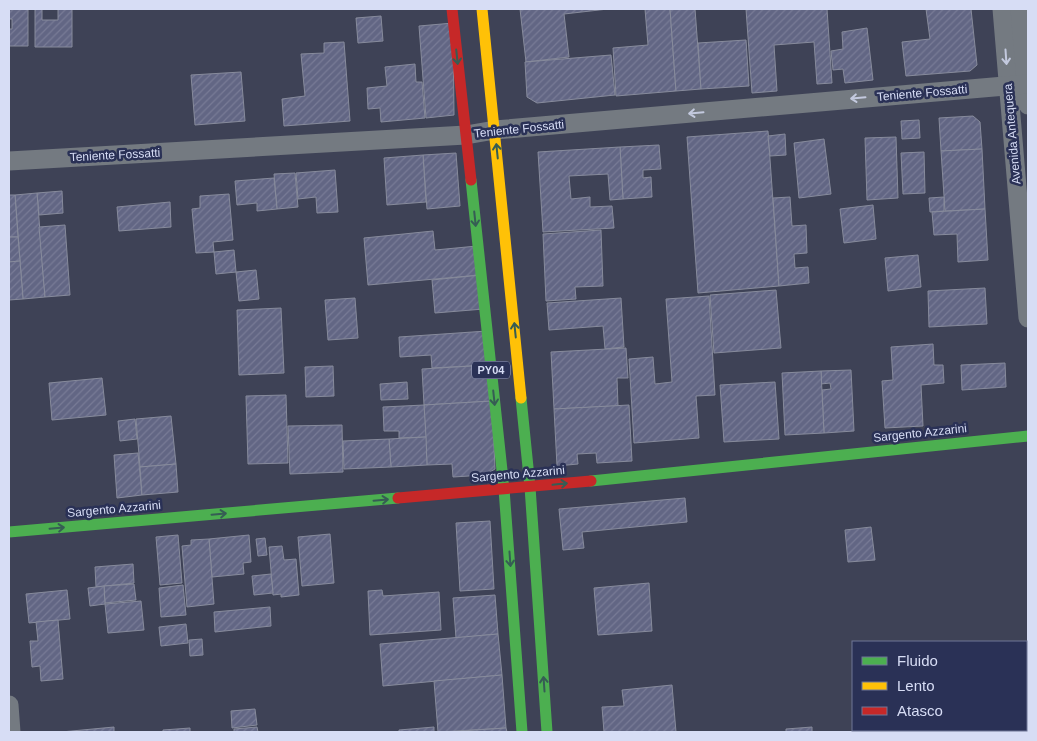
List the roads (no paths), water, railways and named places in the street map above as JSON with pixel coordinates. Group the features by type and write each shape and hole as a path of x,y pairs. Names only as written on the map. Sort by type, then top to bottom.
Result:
{"main road":[{"name":"PY04","path":"452,9 504,490 522,732"},
{"name":"PY04","path":"482,9 530,487 547,732"},
{"name":"Sargento Azzarini","path":"9,532 504,490 1028,436"}],"street":[{"name":"Avenida Antequera","path":"1002,9 1028,105"},
{"name":"Avenida Antequera","path":"1020,9 1028,318"},
{"name":"Teniente Fossatti","path":"9,161 466,135 495,130 1021,84"},
{"path":"9,705 11,732"}]}
